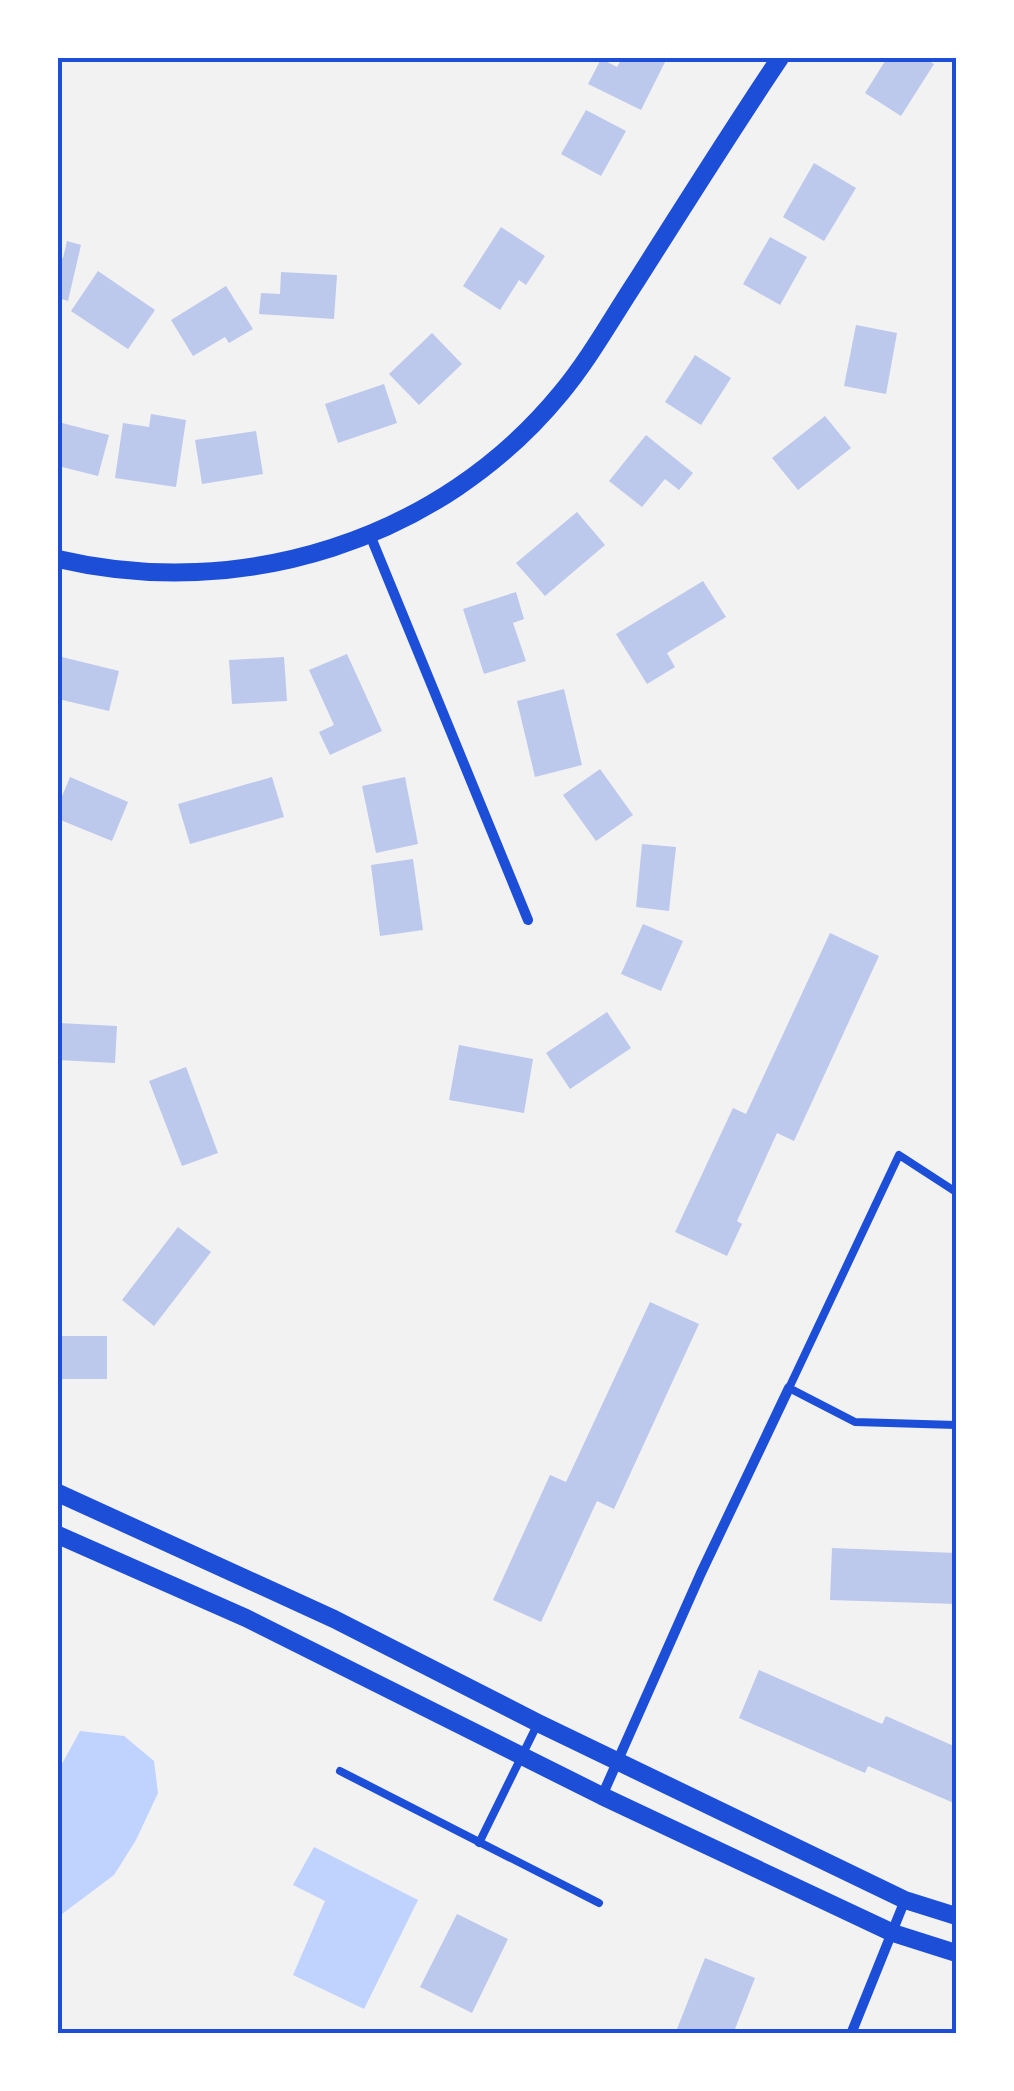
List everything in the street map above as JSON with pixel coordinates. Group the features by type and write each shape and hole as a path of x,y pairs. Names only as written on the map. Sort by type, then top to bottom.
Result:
{"street":[{"path":"58,559 132,572 217,572 298,558 370,535 416,512 488,466 562,393 780,58"},
{"path":"370,535 528,920"},
{"path":"602,1796 789,1388"},
{"path":"58,1493 334,1620 906,1900 956,1916"},
{"path":"58,1536 246,1618 602,1796 893,1934 956,1953"},
{"path":"851,2034 906,1900"}],"lane":[{"path":"956,1192 899,1155 789,1388 855,1422 956,1425"},
{"path":"479,1843 538,1722"},
{"path":"340,1771 599,1903"}],"water":[{"path":"80,1731 124,1736 154,1761 158,1793 114,1875 58,1917 58,1771"},
{"path":"314,1847 418,1900 364,2009 293,1975 325,1901 293,1885"}],"building":[{"path":"622,58 656,58 665,62 641,110 588,84 601,59 617,67"},
{"path":"887,58 923,58 934,64 901,116 865,93"},
{"path":"586,110 626,131 601,176 561,154"},
{"path":"814,163 856,188 824,241 783,217"},
{"path":"501,227 545,256 526,285 519,280 500,310 463,286"},
{"path":"770,237 807,257 780,305 743,284"},
{"path":"67,241 81,245 68,301 58,298 58,256 63,258"},
{"path":"98,271 155,310 128,349 71,311"},
{"path":"281,272 337,275 334,319 259,314 261,293 280,294"},
{"path":"226,286 253,329 229,343 225,337 193,356 171,320"},
{"path":"856,325 897,333 886,394 844,386"},
{"path":"432,333 462,364 419,405 389,374"},
{"path":"695,355 731,378 701,425 665,402"},
{"path":"384,384 397,423 338,443 325,404"},
{"path":"151,414 186,420 176,487 115,478 123,423 149,427"},
{"path":"825,416 851,448 798,490 772,458"},
{"path":"58,422 109,435 98,476 58,466"},
{"path":"256,431 263,474 202,484 195,440"},
{"path":"646,435 693,473 679,490 665,479 642,507 609,481"},
{"path":"577,512 605,545 545,596 516,563"},
{"path":"703,581 726,617 667,653 675,667 647,684 616,634"},
{"path":"516,592 524,619 513,623 526,661 484,674 463,609"},
{"path":"347,654 382,731 330,755 319,732 334,725 309,670"},
{"path":"58,656 119,671 109,711 58,699"},
{"path":"284,657 287,701 232,704 229,660"},
{"path":"564,689 582,765 535,777 517,701"},
{"path":"600,769 633,815 596,841 563,795"},
{"path":"70,777 128,802 112,841 58,819 58,806"},
{"path":"272,777 284,817 190,844 178,804"},
{"path":"405,777 418,844 376,853 362,786"},
{"path":"642,844 676,847 669,911 636,907"},
{"path":"413,859 423,930 380,936 371,865"},
{"path":"643,924 683,941 661,991 621,974"},
{"path":"830,933 879,956 794,1141 777,1133 737,1221 742,1224 727,1256 675,1232 733,1108 746,1114"},
{"path":"607,1012 631,1048 570,1089 546,1053"},
{"path":"58,1023 117,1026 115,1063 58,1060"},
{"path":"459,1045 533,1059 524,1113 449,1100"},
{"path":"186,1067 218,1153 182,1166 149,1081"},
{"path":"178,1227 211,1252 154,1326 122,1300"},
{"path":"650,1302 699,1324 614,1509 597,1501 541,1622 493,1600 550,1475 566,1482"},
{"path":"58,1336 107,1336 107,1379 58,1379"},
{"path":"832,1548 956,1553 956,1604 830,1600"},
{"path":"759,1670 882,1724 886,1716 956,1747 956,1804 868,1766 865,1773 739,1718"},
{"path":"457,1914 508,1939 472,2013 420,1987"},
{"path":"705,1958 755,1978 733,2034 675,2034"}]}
